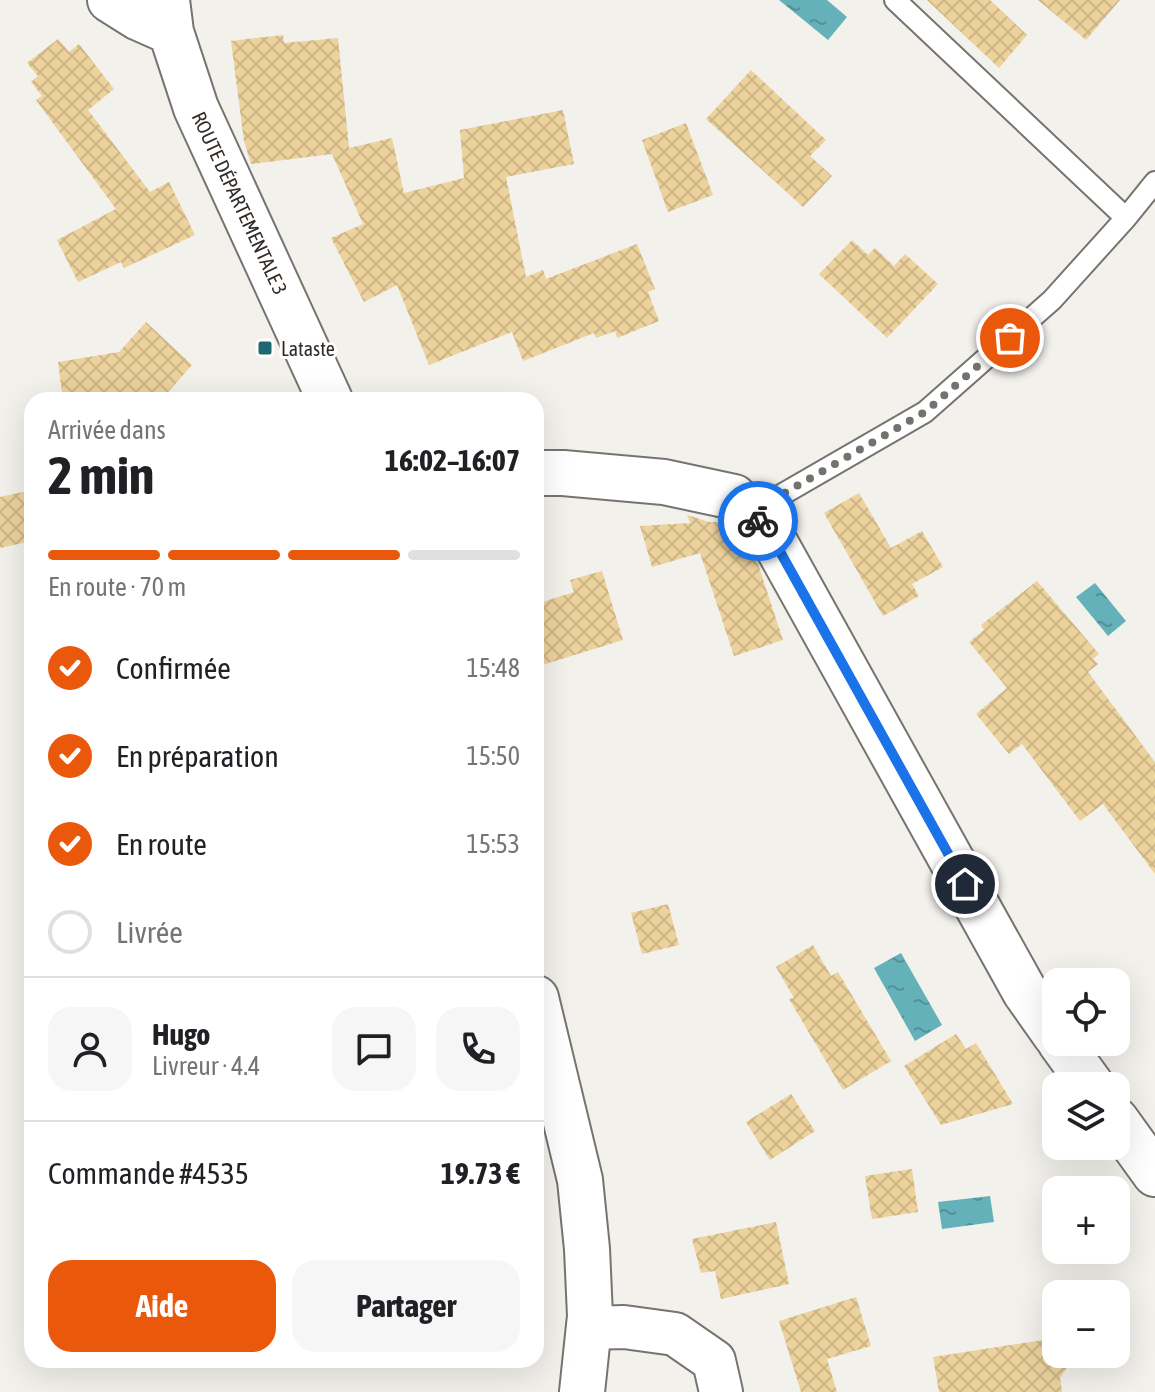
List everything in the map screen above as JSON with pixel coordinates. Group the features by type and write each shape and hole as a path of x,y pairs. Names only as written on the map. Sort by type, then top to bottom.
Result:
{"street":[{"path":"110,0 137,17 169,16"},
{"name":"ROUTE DÉPARTEMENTALE 3","path":"169,16 196,108 326,392"},
{"path":"544,473 664,482 734,497 768,530 1025,992 1042,1016"},
{"path":"544,1031 580,1180 590,1316 582,1392"},
{"path":"1130,1139 1155,1174"},
{"path":"588,1328 624,1327 675,1334 714,1361 721,1392"}],"lane":[{"path":"895,0 1126,218"},
{"path":"734,497 776,498 925,412 1052,300 1155,182"}],"water":[{"path":"779,0 827,0 847,17 828,40"},
{"path":"1095,583 1126,621 1108,636 1076,597"},
{"path":"901,953 942,1025 915,1041 874,968"},
{"path":"990,1196 994,1222 942,1229 938,1202"}],"building":[{"path":"927,0 990,0 1027,35 999,68"},
{"path":"1038,0 1120,0 1086,40"},
{"path":"283,35 284,43 338,38 349,148 392,138 404,193 464,178 460,130 563,110 574,164 506,177 526,277 543,270 546,279 637,244 655,289 648,292 659,321 617,338 615,331 596,338 594,333 523,361 512,332 429,365 397,285 364,302 331,238 363,224 332,154 251,164 244,141 231,41"},
{"path":"58,39 69,52 79,44 114,89 88,110 150,192 169,182 195,235 124,268 121,262 78,282 57,240 116,209 36,100 42,96 31,82 38,76 27,63"},
{"path":"751,70 826,140 810,156 832,176 803,207 706,119"},
{"path":"686,123 713,195 668,212 642,140"},
{"path":"852,240 868,255 875,248 894,266 905,254 938,284 887,338 819,274"},
{"path":"146,322 192,365 168,392 62,392 58,362 119,352"},
{"path":"24,492 24,543 0,548 0,497"},
{"path":"859,493 891,548 922,531 943,567 912,584 919,596 883,616 824,513"},
{"path":"687,515 709,522 723,522 748,545 758,564 783,640 734,656 700,553 652,567 640,526 690,523"},
{"path":"602,571 623,640 544,665 544,601 574,592 570,580"},
{"path":"1037,581 1099,654 1093,659 1098,664 1088,672 1155,762 1155,874 1103,804 1080,821 1022,744 1009,754 976,714 1007,688 969,642 984,630 981,625"},
{"path":"668,904 679,945 642,954 631,913"},
{"path":"813,945 831,976 838,972 891,1061 843,1090 789,999 794,998 776,967"},
{"path":"956,1034 966,1049 976,1043 1013,1104 941,1125 904,1066"},
{"path":"791,1094 815,1131 770,1160 746,1122"},
{"path":"912,1169 918,1212 872,1219 865,1176"},
{"path":"776,1222 789,1284 721,1299 715,1271 701,1273 692,1239"},
{"path":"856,1297 871,1346 827,1359 837,1392 801,1392 779,1321"},
{"path":"1042,1340 1042,1368 1066,1368 1060,1378 1062,1392 939,1392 933,1357"}],"way so far":[{"path":"758,521 734,497 776,498 925,412 1010,338"}],"place":[{"name":"Lataste","path":"265,348"}],"route":[{"path":"758,521 768,530 965,884"}]}
